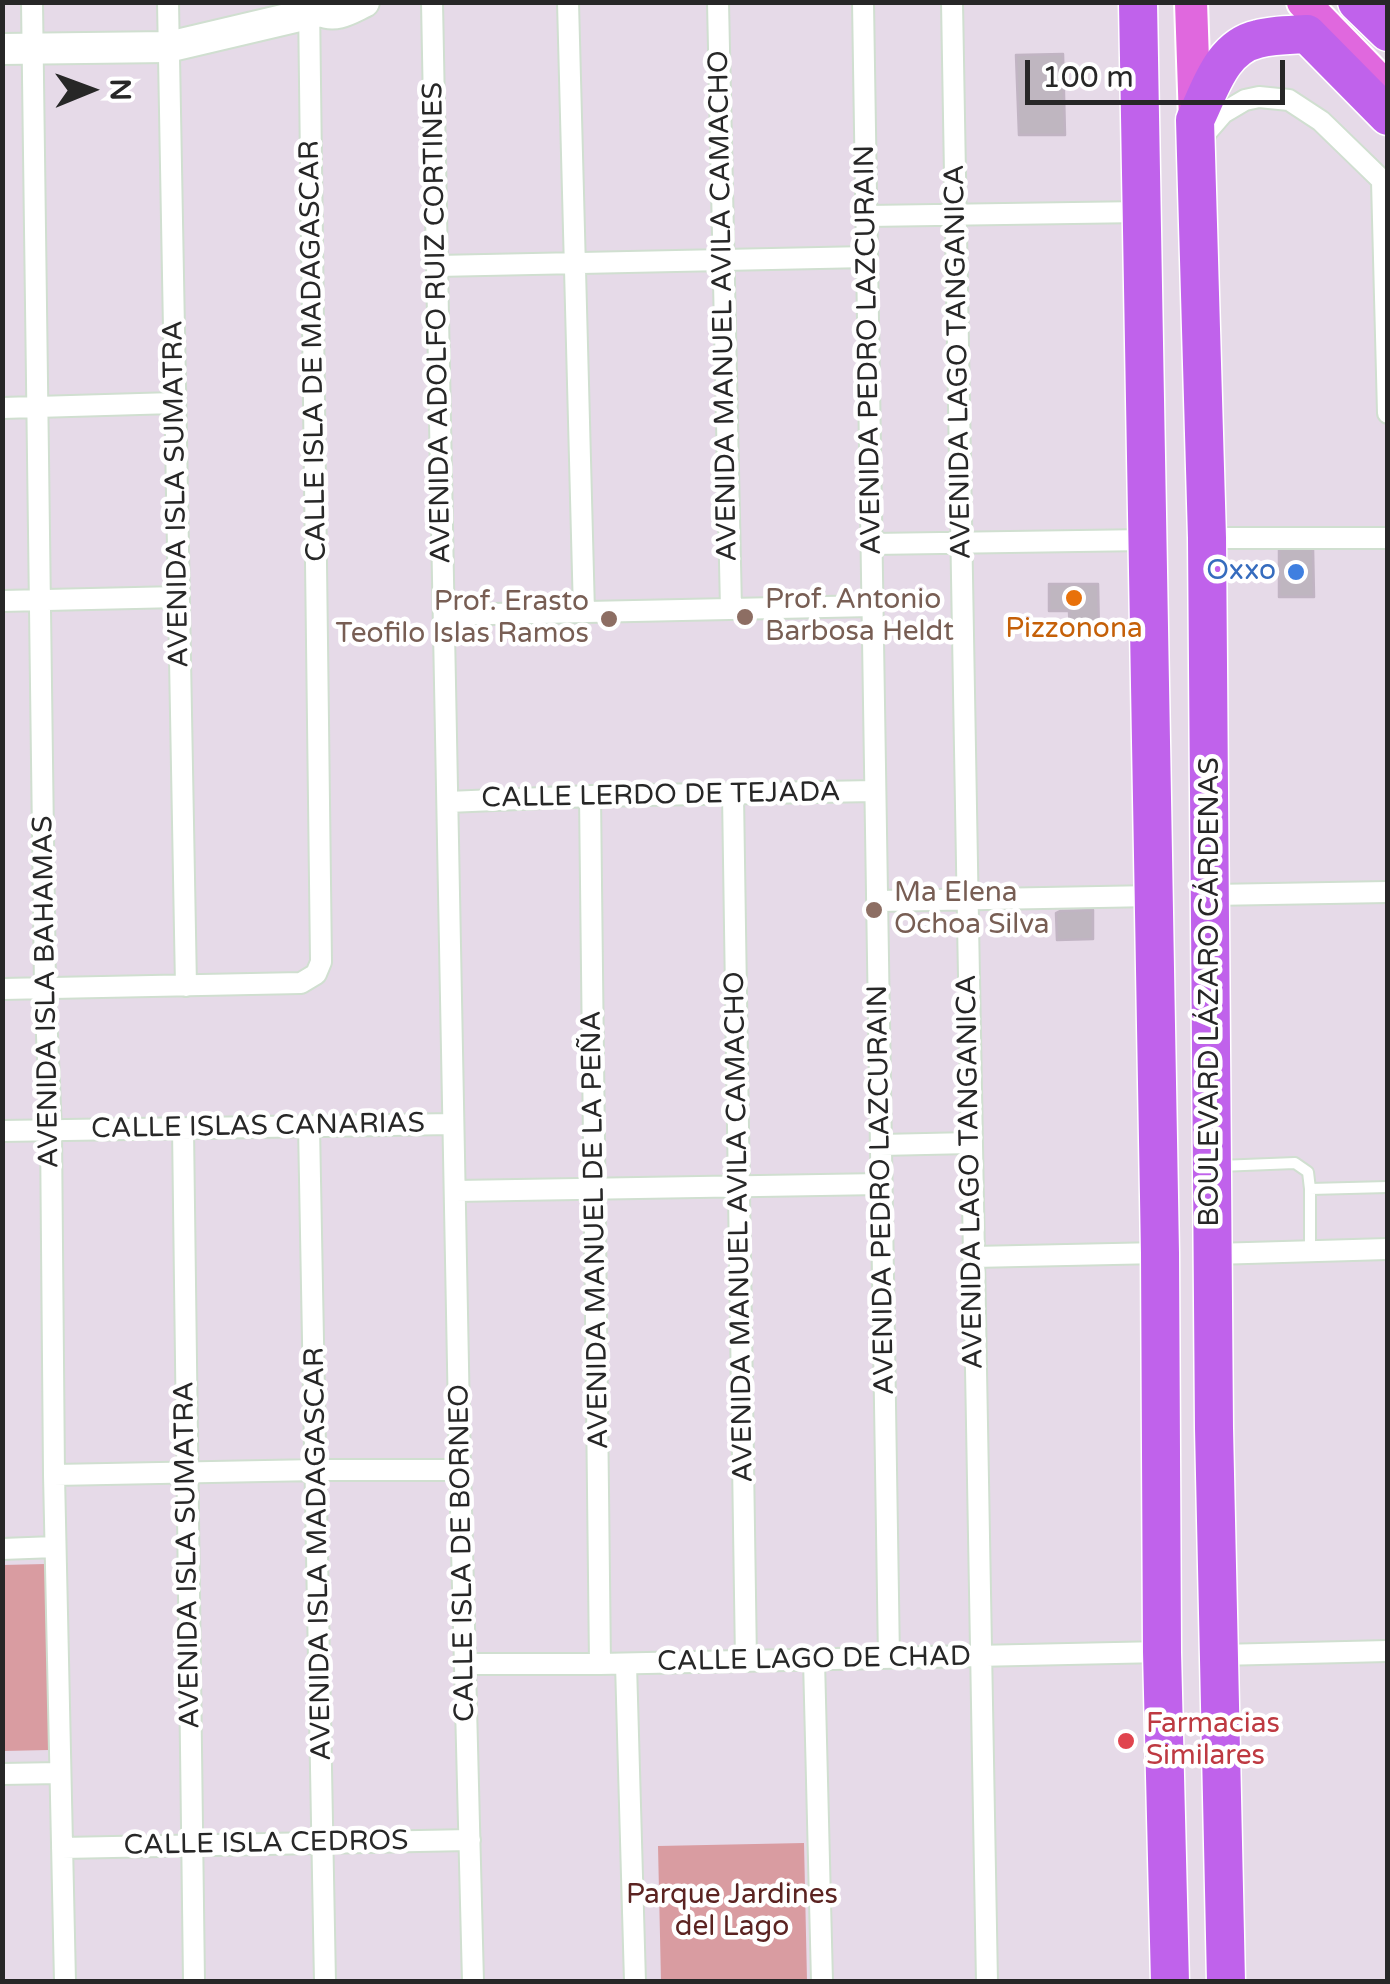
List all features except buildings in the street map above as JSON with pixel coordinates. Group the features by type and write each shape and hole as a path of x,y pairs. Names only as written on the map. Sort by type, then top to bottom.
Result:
{"highway":[{"name":"BOULEVARD LÁZARO CÁRDENAS","path":"1138,2 1170,1982"},
{"path":"1358,2 1388,32"},
{"path":"1196,132 1224,61 1239,47 1312,13 1388,116"},
{"name":"BOULEVARD LÁZARO CÁRDENAS","path":"1196,132 1207,550 1214,1428 1226,1982"},
{"path":"1147,545 1162,560 1174,564 1207,550"},
{"path":"1148,614 1174,614 1208,641"},
{"path":"1160,1293 1169,1317 1183,1421 1189,1427 1214,1428"}],"main road":[{"path":"17,48 168,46 315,13 338,14 364,2"},
{"name":"BOULEVARD LÁZARO CÁRDENAS","path":"1191,2 1196,132"},
{"path":"1275,2 1312,13 1388,62"},
{"path":"1312,13 1388,89"}],"street":[{"name":"AVENIDA ISLA BAHAMAS","path":"32,2 17,48 36,407 64,1982"},
{"name":"AVENIDA ISLA SUMATRA","path":"168,2 186,986"},
{"name":"AVENIDA ADOLFO RUIZ CORTINES","path":"432,2 453,1124"},
{"path":"568,2 584,612"},
{"name":"AVENIDA MANUEL AVILA CAMACHO","path":"718,2 731,609"},
{"name":"AVENIDA PEDRO LAZCURAIN","path":"864,2 889,1658"},
{"name":"AVENIDA LAGO TANGANICA","path":"952,2 987,1982"},
{"name":"CALLE ISLA DE MADAGASCAR","path":"186,986 301,983 316,974 321,962 315,13"},
{"path":"1196,132 1245,100 1289,100 1322,121 1385,184 1388,413"},
{"path":"867,216 1142,212"},
{"path":"437,266 867,257"},
{"path":"2,408 174,403"},
{"path":"1207,550 1388,538"},
{"path":"872,544 1147,545"},
{"path":"2,602 179,597"},
{"path":"444,615 872,606"},
{"name":"CALLE LERDO DE TEJADA","path":"448,802 875,792"},
{"name":"AVENIDA MANUEL AVILA CAMACHO","path":"733,794 746,1661"},
{"name":"AVENIDA MANUEL DE LA PEÑA","path":"590,796 600,1664"},
{"path":"1211,895 1388,892"},
{"path":"878,902 1154,896"},
{"path":"2,989 186,986"},
{"name":"CALLE ISLAS CANARIAS","path":"2,1131 453,1124"},
{"name":"CALLE ISLA DE BORNEO","path":"453,1124 473,1982"},
{"name":"AVENIDA ISLA MADAGASCAR","path":"309,1126 326,1982"},
{"name":"AVENIDA ISLA SUMATRA","path":"183,1128 194,1982"},
{"path":"880,1144 971,1143"},
{"path":"456,1191 881,1184"},
{"path":"1213,1254 1388,1249"},
{"path":"973,1257 1160,1254"},
{"path":"54,1475 460,1470"},
{"path":"2,1548 56,1547"},
{"path":"1219,1654 1388,1651"},
{"name":"CALLE LAGO DE CHAD","path":"465,1664 1162,1652"},
{"path":"814,1660 822,1982"},
{"path":"626,1664 635,1982"},
{"path":"2,1774 60,1773"},
{"name":"CALLE ISLA CEDROS","path":"62,1848 470,1840"}],"lane":[{"path":"1213,1166 1295,1164 1308,1172 1310,1252"},
{"path":"1310,1190 1388,1186"}],"green space":[{"path":"45,1564 49,1750 3,1751 3,1565"},
{"name":"Parque Jardines del Lago","path":"804,1843 807,1981 661,1981 658,1846"}],"place":[{"name":"Oxxo","path":"1296,572"},
{"name":"Pizzonona","path":"1074,598"},
{"name":"Prof. Antonio Barbosa Heldt","path":"745,617"},
{"name":"Prof. Erasto Teofilo Islas Ramos","path":"609,619"},
{"name":"Ma Elena Ochoa Silva","path":"874,910"},
{"name":"Farmacias Similares","path":"1126,1741"}]}
